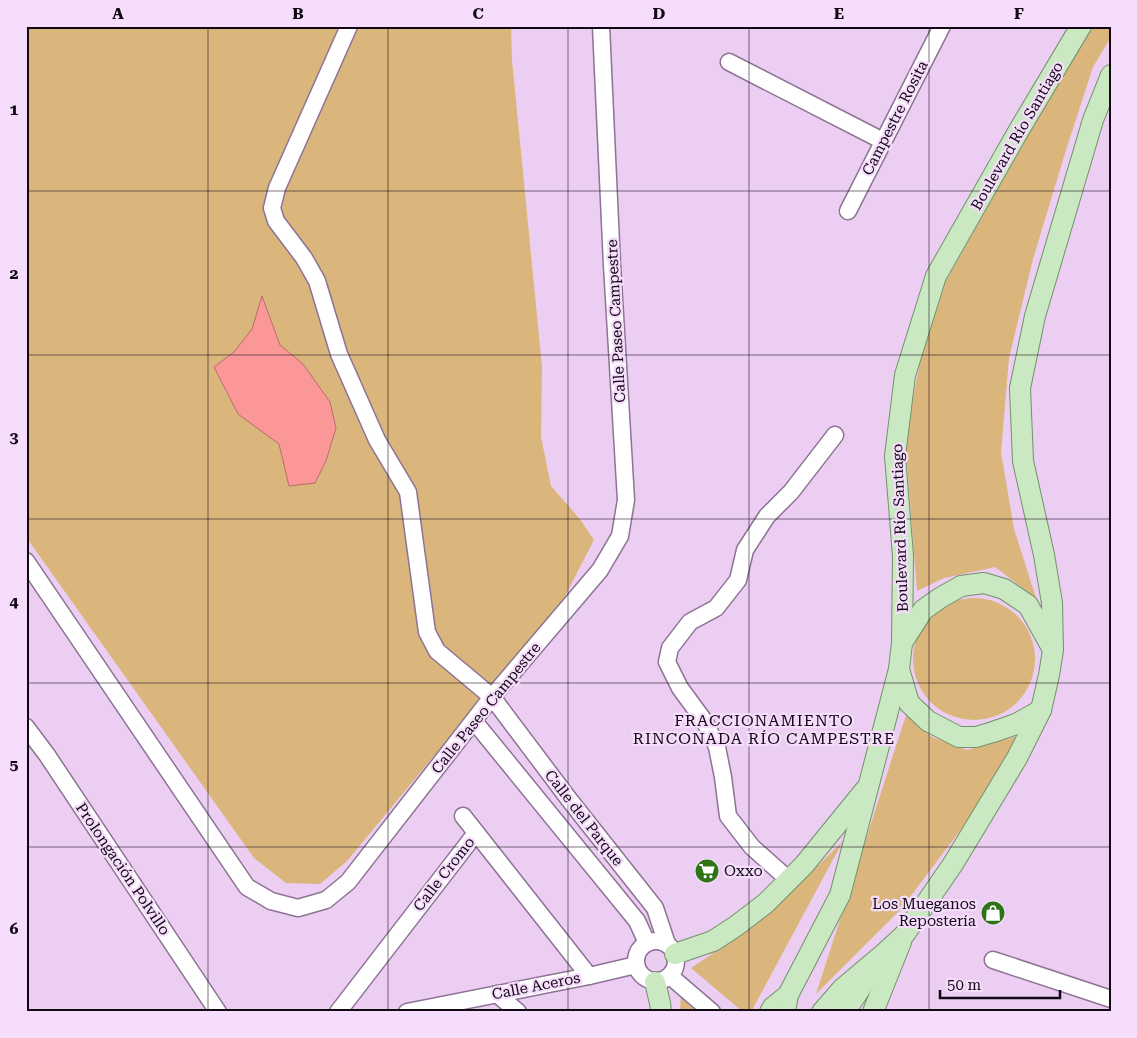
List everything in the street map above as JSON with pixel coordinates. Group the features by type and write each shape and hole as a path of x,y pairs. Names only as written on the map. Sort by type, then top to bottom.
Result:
{"main road":[{"name":"Boulevard Río Santiago","path":"770,1012 773,1007 787,1003 840,895 899,669 902,643 903,556 895,456 904,375 936,276 1081,26"},
{"path":"873,1012 904,935 953,864 1017,758 1041,710 1053,650 1052,603 1044,555 1023,460 1020,388 1036,316 1093,120 1111,75"},
{"path":"1093,120 1111,93"},
{"path":"902,643 923,610 961,586 984,584 1004,589 1028,605 1053,650"},
{"path":"899,669 909,703 928,721 959,737 976,737 1016,724 1041,710"},
{"path":"671,949 713,941 766,903 804,865 869,785"},
{"path":"822,1012 842,989 904,935"},
{"path":"844,1012 880,957"},
{"path":"660,1012 662,979"}],"street":[{"name":"Calle del Parque","path":"349,26 277,188 272,208 276,222 304,258 317,281 339,354 377,440 408,492 427,632 437,651 492,697 568,798 655,908 671,949"},
{"name":"Calle Paseo Campestre","path":"26,561 246,887 271,901 298,908 326,900 348,882 492,697 600,570 620,536 626,500 612,264 601,26"},
{"name":"Campestre Rosita","path":"848,211 942,26"},
{"path":"730,62 883,141"},
{"path":"788,880 752,847 728,816 718,747 705,722 680,688 667,662 670,648 690,622 716,608 738,580 745,550 767,516 791,492 835,435"},
{"name":"Calle del Parque","path":"474,721 637,921 647,943"},
{"name":"Prolongación Polvillo","path":"26,727 47,755 218,1012"},
{"path":"549,813 568,798"},
{"path":"463,816 476,833"},
{"name":"Calle Cromo","path":"338,1012 476,833 589,976"},
{"path":"660,941 671,949 676,962 674,969 662,979 648,980 642,977 638,972 636,959 637,952 642,947 647,943 660,941"},
{"path":"993,960 1111,999"},
{"name":"Calle Aceros","path":"407,1012 636,965"},
{"path":"662,979 712,1012"},
{"path":"497,994 518,1012"}],"shaded area":[{"path":"26,26 511,26 512,60 542,367 541,437 551,486 579,518 594,540 563,600 347,861 320,884 286,883 254,858 26,537"},
{"path":"1093,26 1111,26 1111,37 1093,67 1066,150 1033,259 1009,358 1001,452 1014,529 1036,598 995,567 944,578 917,591 905,437 921,358 946,281 1039,116"},
{"path":"262,296 280,345 303,364 330,402 336,428 326,461 315,483 289,486 279,444 238,414 214,367 234,352 252,329"},
{"path":"974,598 998,602 1017,616 1031,635 1035,659 1031,683 1017,702 998,716 974,720 950,716 931,702 917,683 913,659 917,635 931,616 950,602"},
{"path":"906,715 932,737 967,750 1018,736 965,824 901,909 816,994"},
{"path":"843,841 751,1012 743,1012 691,968 770,913"},
{"path":"681,996 696,1012 680,1012"}],"place":[{"name":"Oxxo","path":"707,871"},
{"name":"Los Mueganos Repostería","path":"993,913"}],"district":[{"name":"FRACCIONAMIENTO RINCONADA RÍO CAMPESTRE","path":"764,729"}]}
